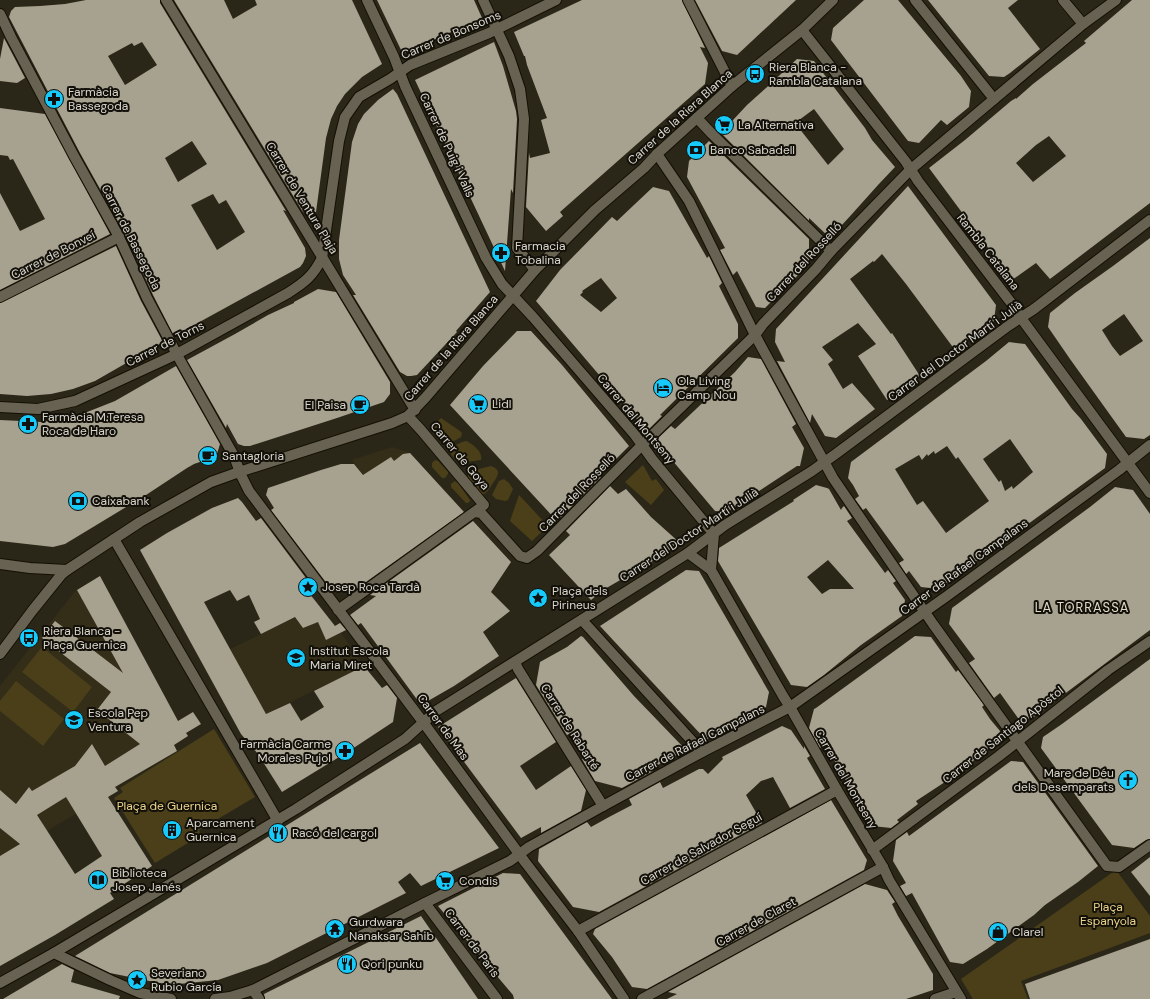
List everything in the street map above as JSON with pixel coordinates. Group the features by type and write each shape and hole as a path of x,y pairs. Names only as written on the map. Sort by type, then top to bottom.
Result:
{"street":[{"name":"Carrer de Ventura Plaja","path":"166,0 322,258 412,413"},
{"name":"Carrer de Puig i Valls","path":"367,0 405,86 486,258 502,284 513,296"},
{"path":"482,0 509,56 520,89 524,119 517,248 535,270"},
{"name":"Carrer de Bonsoms","path":"322,258 339,141 345,117 359,97 390,79 410,65 496,30 556,0"},
{"path":"688,0 732,86"},
{"name":"Carrer de la Riera Blanca","path":"0,654 61,575 140,522 211,482 392,423 412,413 535,270 595,210 644,168 657,154 732,86 802,30 833,0"},
{"path":"915,0 994,98"},
{"path":"1063,0 1083,24"},
{"name":"Carrer del Rosselló","path":"475,512 483,515 516,554 527,558 532,556 642,445 756,335 763,324 816,269 831,251 910,170 1083,24 1116,0"},
{"name":"Carrer de Bassegoda","path":"0,14 74,156 119,237 147,298 234,456 240,472"},
{"name":"Rambla Catalana","path":"802,30 906,162 910,170 1012,304 1020,318 1150,493"},
{"path":"697,118 831,251"},
{"path":"657,154 689,201 756,335 832,478 924,612 1107,866 1119,867 1150,845"},
{"name":"Carrer del Doctor Martí i Julià","path":"0,983 54,953 278,821 405,739 436,711 688,553 725,525 824,463 1008,326 1034,309 1150,220"},
{"name":"Carrer de Bonveí","path":"0,297 119,237"},
{"name":"Carrer de Torns","path":"0,407 38,409 75,402 177,354 288,293 305,282 316,270 322,258"},
{"name":"Carrer del Montseny","path":"513,296 533,317 642,445 714,534"},
{"name":"Carrer de Goya","path":"412,413 421,430 484,505 475,512"},
{"name":"Carrer de Rafael Campalans","path":"215,999 256,995 425,903 510,861 529,847 603,806 702,752 790,707 924,612 1128,463 1150,445"},
{"name":"Carrer de Mas","path":"240,472 249,491 578,931 624,999"},
{"path":"338,610 475,512"},
{"path":"711,570 714,534"},
{"path":"114,539 278,821"},
{"name":"Carrer del Montseny","path":"688,553 711,570 837,790 872,850 884,867 889,880 958,995"},
{"path":"0,564 30,568 67,570"},
{"path":"582,620 702,752"},
{"name":"Carrer de Santiago Apòstol","path":"872,850 1018,741 1108,670 1150,641"},
{"name":"Carrer de Rabarté","path":"515,662 603,806"},
{"name":"Carrer de Salvador Seguí","path":"578,931 837,790"},
{"name":"Carrer de Claret","path":"642,999 884,867"},
{"name":"Carrer de París","path":"425,903 497,999"},
{"path":"54,953 140,993 171,999"},
{"path":"935,999 958,995"}],"shaded area":[{"path":"392,447 410,453 430,475 387,508 352,460"},
{"name":"Escola Pep Ventura","path":"77,589 124,674 185,730 188,736 174,745 177,751 116,787 118,791 98,803 96,800 16,849 0,856 0,686"},
{"name":"Institut Escola Maria Miret","path":"319,606 341,633 364,666 266,714 230,649"}],"green space":[{"path":"441,418 460,431 462,433 461,437 450,443 443,442 433,428"},
{"path":"466,441 472,444 479,451 481,460 460,463 456,461 449,451 450,448"},
{"path":"435,460 438,461 448,472 445,478 442,478 432,467 432,463"},
{"path":"643,465 652,481 656,479 664,490 651,505 625,482"},
{"path":"491,466 497,469 498,473 488,490 482,495 469,479 468,473"},
{"path":"504,479 513,489 508,500 505,501 496,499 492,495 499,481"},
{"path":"455,481 470,500 468,503 466,503 451,487 451,484"},
{"path":"519,495 548,526 532,541 510,521"},
{"path":"42,647 92,687 73,712 22,672"},
{"path":"16,681 64,719 43,746 0,711 0,701"},
{"name":"Plaça de Guernica","path":"214,729 255,797 199,830 201,835 155,863 114,798 123,792 120,788"},
{"name":"Plaça Espanyola","path":"1116,870 1150,916 1150,933 1021,981 1028,999 973,999 961,979"}],"building":[{"path":"86,0 160,0 160,3 286,211 283,210 305,248 306,256 300,267 174,336 124,232 80,153 9,17 11,11 15,7 65,4","holes":["142,42 157,65 125,85 108,56 132,43 134,46","192,141 207,164 178,182 165,158","213,194 219,204 226,200 245,232 217,250 191,205"]},
{"path":"174,0 224,0 233,19 257,5 255,0 352,0 382,64 362,77 345,94 331,119 326,138 316,212 303,212"},
{"path":"377,0 474,0 482,18 403,54"},
{"path":"582,0 682,0 705,48 700,47 708,63 705,84 560,212 563,216 546,231 526,207 529,153 530,158 550,153 541,120 547,118 525,56 514,32"},
{"path":"695,0 796,0 737,55 722,51"},
{"path":"864,0 898,0 961,76 971,91 969,107 947,125 941,120 919,143 908,141 831,40 833,28"},
{"path":"928,0 1018,0 1008,8 1040,49 1004,77 989,76"},
{"path":"1132,0 1150,0 1150,203 1050,279 1036,263 1012,280 929,168 1011,101 1016,99 1086,43 1084,41","holes":["1049,136 1066,156 1033,182 1016,163 1036,145"]},
{"path":"4,38 25,78 17,83 0,81 0,59"},
{"path":"494,42 503,66 517,119 513,193 511,189 505,271 415,80"},
{"path":"797,59 814,61 865,128 872,140 895,167 830,238 809,218 809,221 721,133 747,105","holes":["814,109 844,149 828,165 795,123"]},
{"path":"393,89 397,94 490,292 456,331 457,332 417,375 411,376 407,376 400,372 353,295 356,295 343,275 339,259 339,240 352,142 358,124 364,114 378,100"},
{"path":"0,108 45,114 110,234 0,290 0,193 20,231 45,219 13,159 10,160 8,156 0,155"},
{"path":"709,141 809,239 809,264 765,308 756,307 737,271 733,275 720,250 725,248 687,177 689,161"},
{"path":"908,186 996,305 994,321 955,350 882,254 874,262 873,261 850,279 891,334 892,333 920,376 887,400 858,356 876,344 858,323 822,347 833,360 828,364 843,389 852,383 875,409 836,438 825,436 812,414 810,423 777,361 785,362 775,342 776,329"},
{"path":"653,187 669,191 707,258 709,256 722,283 719,286 738,324 738,338 660,415 662,416 647,431 536,301 560,270 612,217 617,221","holes":["601,278 617,298 601,312 580,295 583,292 582,291"]},
{"path":"1150,238 1150,435 1144,439 1126,437 1048,327 1050,313","holes":["1124,314 1143,341 1120,356 1102,330"]},
{"path":"116,246 141,301 163,342 95,381 73,389 51,394 27,396 0,394 0,303"},
{"path":"318,289 336,292 390,382 390,394 384,402 337,418 250,446 238,444 227,424 226,428 187,360"},
{"path":"517,331 531,331 562,365 629,446 600,475 601,477 557,521 450,405 483,366"},
{"path":"1009,342 1025,344 1107,454 1105,468 939,589 921,587 909,571 906,574 899,563 904,560 866,508 863,510 855,499 859,496 848,478 851,462 986,361","holes":["1010,439 1033,472 1013,489 1012,486 1005,491 1001,480 999,482 983,459","947,446 956,459 958,457 989,501 946,533 923,501 917,505 895,469 919,455 922,460 927,454 928,456 934,451 935,454"]},
{"path":"748,357 761,359 796,424 792,427 804,448 800,466 797,466 730,510 725,512 715,511 655,441 671,426 675,429 735,372"},
{"path":"176,366 220,444 217,454 214,457 187,468 146,495 65,544 53,547 0,541 0,420 42,422 77,416 115,401"},
{"path":"410,453 464,512 352,592 331,589 271,510 274,508 266,495 268,488 341,464 354,464 363,475 391,457 394,461 403,454"},
{"path":"816,485 829,489 841,510 844,506 852,518 847,521 885,573 888,570 896,581 893,583 905,600 902,616 861,645 807,687 791,685 718,561 719,548 794,501 793,500","holes":["828,560 854,589 830,589 822,594 807,577"]},
{"path":"610,486 618,494 626,489 651,517 680,543 648,564 603,590 591,600 549,555 570,535 566,531"},
{"path":"1115,487 1133,490 1150,514 1150,630 1031,719 1018,718 1000,693 994,698 969,663 975,659 949,624 952,608"},
{"path":"238,498 256,521 261,518 312,586 302,584 335,626 340,623 346,630 326,640 318,622 303,628 295,617 261,634 254,622 260,619 249,595 237,601 230,590 204,602 266,714 290,703 301,721 324,707 314,691 364,666 382,688 387,685 397,698 393,722 282,792 258,754 241,734 140,550 212,508"},
{"path":"473,521 511,562 491,592 510,611 483,632 499,656 454,686 421,705 361,623 358,625 350,615 376,596 370,595"},
{"path":"686,570 699,571 769,692 766,707 706,740 600,626"},
{"path":"100,576 178,721 193,712 201,724 186,733 188,736 174,745 177,751 115,787 118,791 108,797 152,866 110,893 114,899 0,966 0,856 20,844 0,828 0,790 16,804 29,787 32,791 75,766 92,744 105,766 140,744 97,710 111,692 42,638 55,621 123,673 77,590","holes":["66,797 102,856 75,874 37,815"]},
{"path":"581,636 634,696 686,750 652,768 653,771 622,788 595,781 582,759 585,757 571,733 567,735 536,685 540,662 567,647"},
{"path":"915,636 931,637 956,672 958,670 984,705 982,707 1000,731 998,742 948,780 916,801 918,804 897,820 899,822 891,828 872,826 825,744 820,748 809,728 814,709"},
{"path":"1150,659 1150,839 1134,848 1112,845 1041,748 1043,737"},
{"path":"516,678 556,742 520,766 536,790 571,766 586,790 581,811 541,833 541,827 521,838 438,727"},
{"path":"782,726 791,730 804,749 804,746 810,756 807,758 825,789 790,808 773,777 761,781 746,795 762,823 599,912 573,907 538,861 539,849 587,822 591,827 632,805 629,799 660,782 663,788 699,769 703,769 708,774 723,759 722,757"},
{"path":"420,743 499,848 421,886 410,873 398,882 406,893 267,963 218,980 169,985 110,973 75,956"},
{"path":"1011,761 1023,762 1098,866 987,949 963,964 950,962 912,893 906,896 900,886 906,883 893,861 896,840 907,832 909,836"},
{"path":"831,800 867,860 864,870 647,989 632,987 612,957 593,934 595,929"},
{"path":"1150,857 1150,896 1131,872"},
{"path":"503,873 520,874 612,999 514,999 513,995 438,906"},
{"path":"865,884 887,890 895,902 892,904 898,916 933,974 933,990 906,999 667,999 677,994 668,992"},
{"path":"421,916 478,999 265,999 264,994"},
{"path":"1150,939 1150,999 1030,999 1025,984"},
{"path":"62,964 74,970 71,982 120,996 119,999 3,999"}],"place":[{"name":"Riera Blanca - Rambla Catalana","path":"755,74"},
{"name":"Farmàcia Bassegoda","path":"54,99"},
{"name":"La Alternativa","path":"724,125"},
{"name":"Banco Sabadell","path":"696,150"},
{"name":"Farmacia Tobalina","path":"501,253"},
{"name":"Ola Living Camp Nou","path":"663,388"},
{"name":"Lidl","path":"478,404"},
{"name":"El Paisa","path":"360,405"},
{"name":"Farmàcia M.Teresa Roca de Haro","path":"28,424"},
{"name":"Santagloria","path":"208,456"},
{"name":"Caixabank","path":"78,501"},
{"name":"Josep Roca Tardà","path":"308,587"},
{"name":"Plaça dels Pirineus","path":"538,598"},
{"name":"Riera Blanca - Plaça Guernica","path":"29,638"},
{"name":"Institut Escola Maria Miret","path":"296,658"},
{"name":"Escola Pep Ventura","path":"74,720"},
{"name":"Farmàcia Carme Morales Pujol","path":"345,751"},
{"name":"Mare de Déu dels Desemparats","path":"1128,780"},
{"name":"Aparcament Guernica","path":"172,830"},
{"name":"Racó del cargol","path":"278,833"},
{"name":"Biblioteca Josep Janés","path":"98,880"},
{"name":"Condis","path":"445,881"},
{"name":"Gurdwara Nanaksar Sahib","path":"335,929"},
{"name":"Clarel","path":"998,932"},
{"name":"Qori punku","path":"347,964"},
{"name":"Severiano Rubio García","path":"137,980"}],"district":[{"name":"LA TORRASSA","path":"1082,607"}]}
